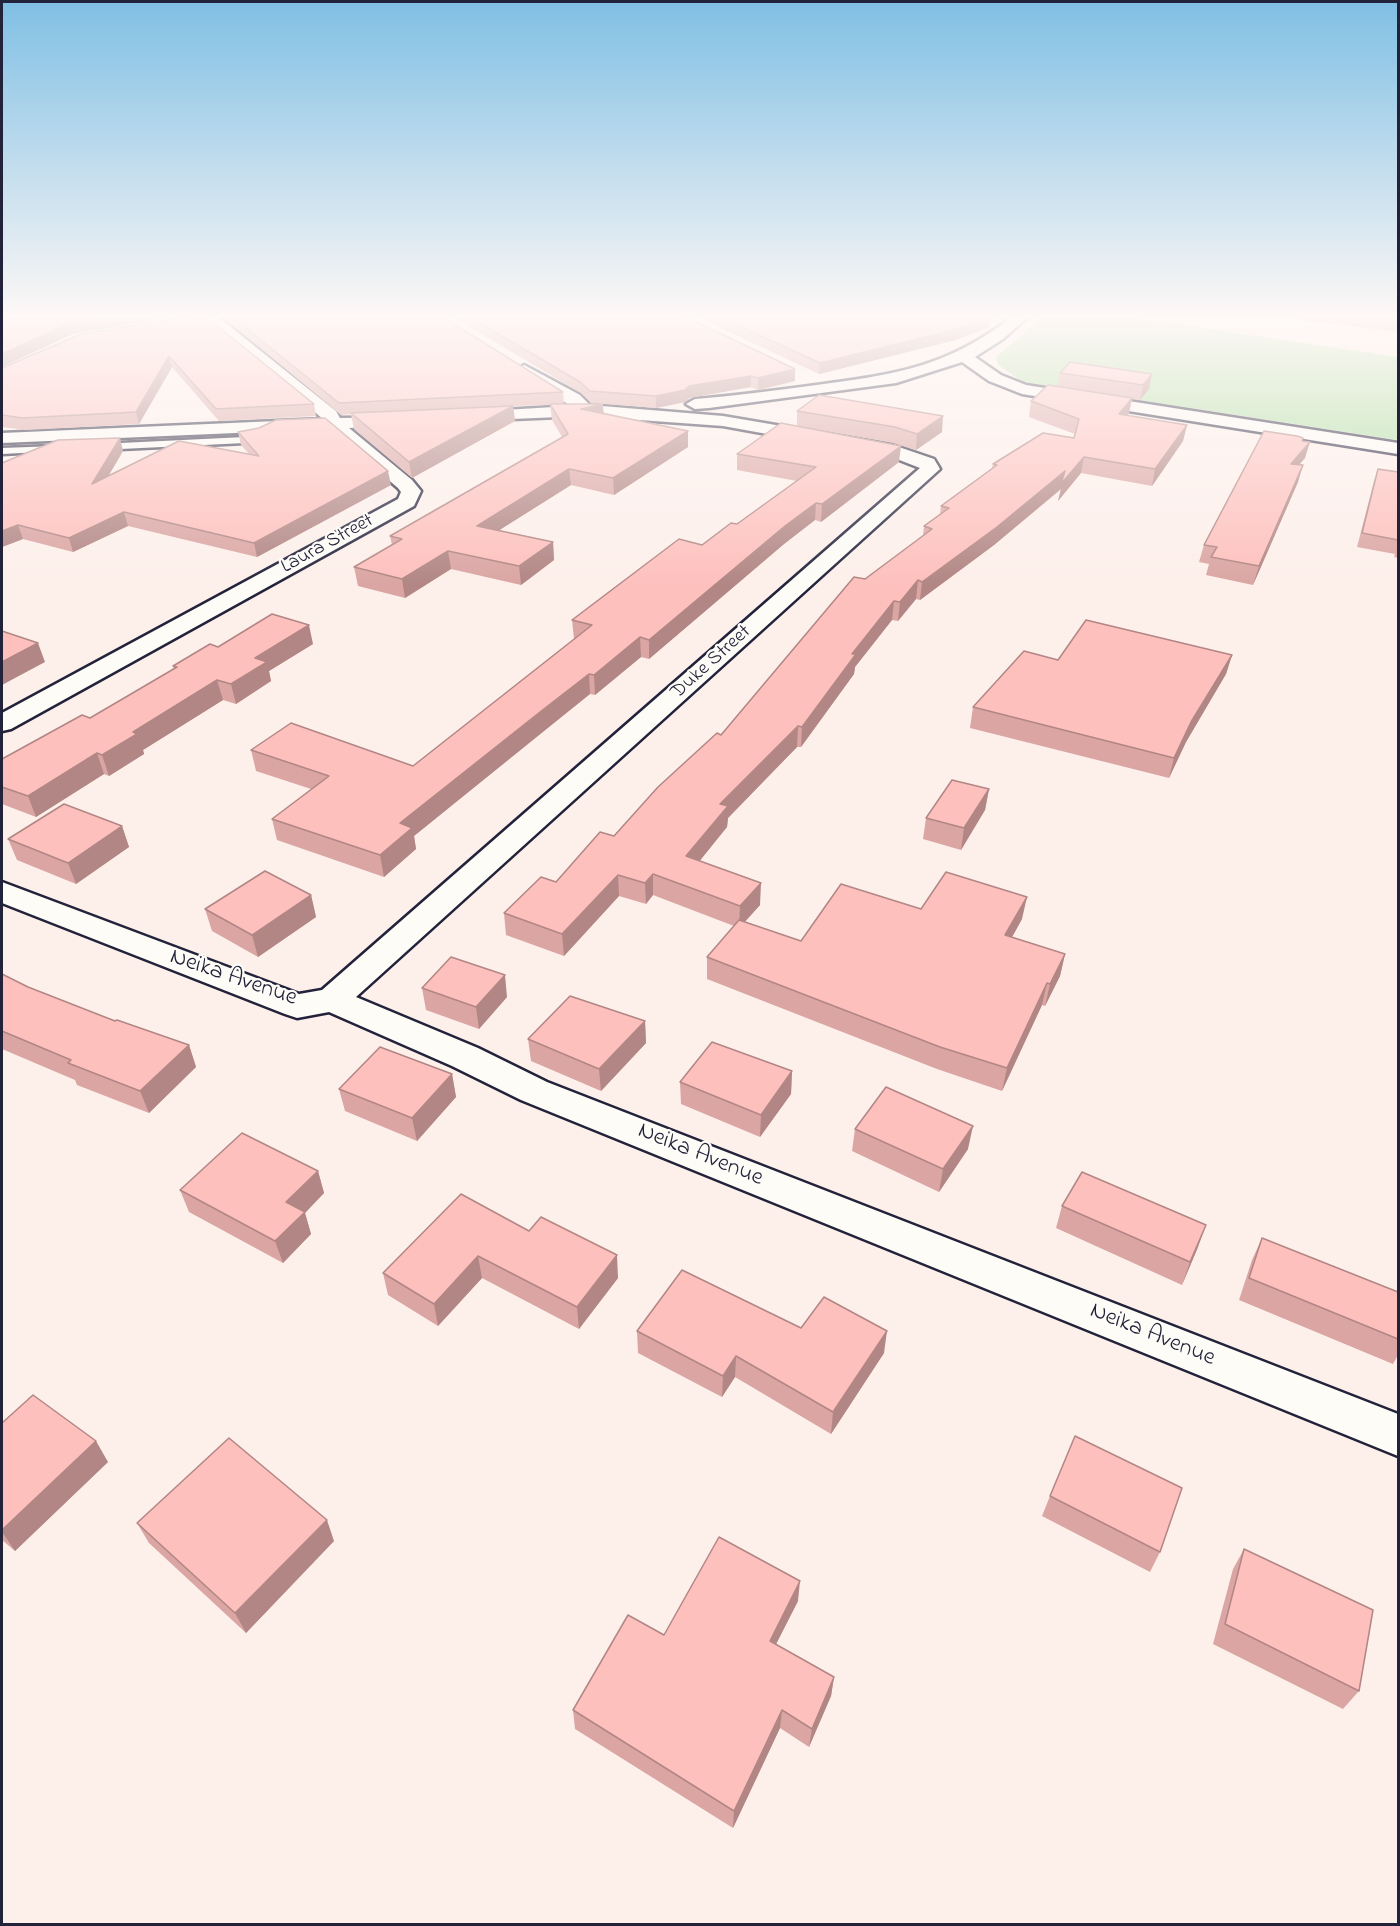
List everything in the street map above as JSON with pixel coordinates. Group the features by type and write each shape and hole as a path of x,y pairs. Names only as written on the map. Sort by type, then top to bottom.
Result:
{"street":[{"name":"Laura Street","path":"2,723 407,502 411,491 405,484 334,424 330,415 318,406"},
{"path":"581,406 586,411"},
{"path":"450,418 663,406"},
{"name":"Duke Street","path":"723,421 724,415 769,406"},
{"path":"1128,406 1398,449"},
{"name":"Duke Street","path":"332,1000 930,469 927,462 893,451 723,421 586,411"},
{"path":"2,438 416,420"},
{"name":"Neika Avenue","path":"2,892 297,1006 332,1000 465,1057 534,1091 1398,1435"}],"lane":[{"path":"92,447 245,440 265,435 278,427"},
{"path":"2,452 69,448"}],"green space":[{"path":"1177,406 1398,406 1398,440"}],"building":[{"path":"2,406 140,406 136,412 22,418 2,415"},
{"path":"213,406 277,406 216,409"},
{"path":"513,406 409,462 351,413"},
{"path":"551,406 595,406 581,409 688,431 613,478 569,469 477,526 553,542 519,566 448,551 402,579 354,567 402,539 390,536 568,434"},
{"path":"804,406 883,406 943,416 917,434 895,427 797,411"},
{"path":"1044,406 1126,406 1119,414 1187,425 1155,469 1084,457 1061,484 1065,471 997,527 922,582 918,580 900,602 894,601 852,654 856,654 802,727 798,726 720,804 728,806 686,856 761,883 740,906 653,874 645,883 618,875 562,934 504,913 541,877 556,882 600,832 614,836 658,787 717,733 721,735 854,577 865,579 932,529 924,526 949,508 941,506 997,465 993,464 1043,433 1074,438 1079,419"},
{"path":"325,418 388,471 254,543 124,512 69,538 18,525 2,531 2,463 58,440 120,438 92,484 179,441 259,456 238,432 259,428 276,420"},
{"path":"781,423 901,446 822,504 816,503 785,526 649,640 640,637 594,675 589,674 540,712 400,823 412,828 380,855 272,819 329,776 251,750 291,723 413,766 592,625 572,620 679,539 702,545 731,523 737,524 816,467 737,454"},
{"path":"1264,431 1297,436 1303,438 1302,441 1310,442 1291,464 1303,465 1259,566 1211,557 1217,547 1204,545"},
{"path":"1378,469 1398,472 1398,540 1362,533"},
{"path":"272,614 309,625 255,658 267,662 231,684 217,680 133,732 137,734 102,755 97,753 28,796 2,787 2,759 82,715 90,718 177,667 173,666 210,644 218,647"},
{"path":"1086,620 1232,655 1191,722 1174,758 973,707 1024,651 1058,660"},
{"path":"2,631 38,643 2,662"},
{"path":"952,780 989,789 964,828 926,818"},
{"path":"64,804 122,826 68,863 8,839"},
{"path":"265,871 311,895 252,935 205,909"},
{"path":"946,872 1027,897 1005,935 1065,954 1050,984 1047,983 1007,1068 940,1047 707,957 739,920 801,941 841,884 921,909"},
{"path":"451,957 505,975 476,1007 422,988"},
{"path":"2,974 28,987 115,1021 189,1045 140,1091 68,1063 71,1060 2,1031"},
{"path":"570,996 645,1021 599,1069 528,1039"},
{"path":"712,1042 792,1071 761,1115 680,1082"},
{"path":"380,1047 452,1074 412,1118 339,1089"},
{"path":"886,1087 973,1126 943,1169 855,1129"},
{"path":"242,1133 318,1171 286,1202 305,1212 275,1241 180,1190"},
{"path":"1082,1172 1206,1225 1190,1262 1062,1206"},
{"path":"461,1194 529,1231 541,1217 617,1255 577,1307 478,1256 434,1304 383,1273"},
{"path":"1262,1238 1398,1292 1398,1339 1249,1278"},
{"path":"682,1270 801,1328 824,1297 887,1331 833,1412 736,1356 723,1376 637,1331"},
{"path":"33,1395 96,1441 2,1530 2,1423"},
{"path":"1075,1436 1182,1488 1160,1552 1050,1496"},
{"path":"229,1438 327,1520 235,1613 137,1523"},
{"path":"719,1537 800,1581 770,1641 834,1677 812,1729 782,1710 734,1811 573,1710 628,1615 664,1635"},
{"path":"1244,1549 1373,1610 1359,1691 1225,1624"}]}
